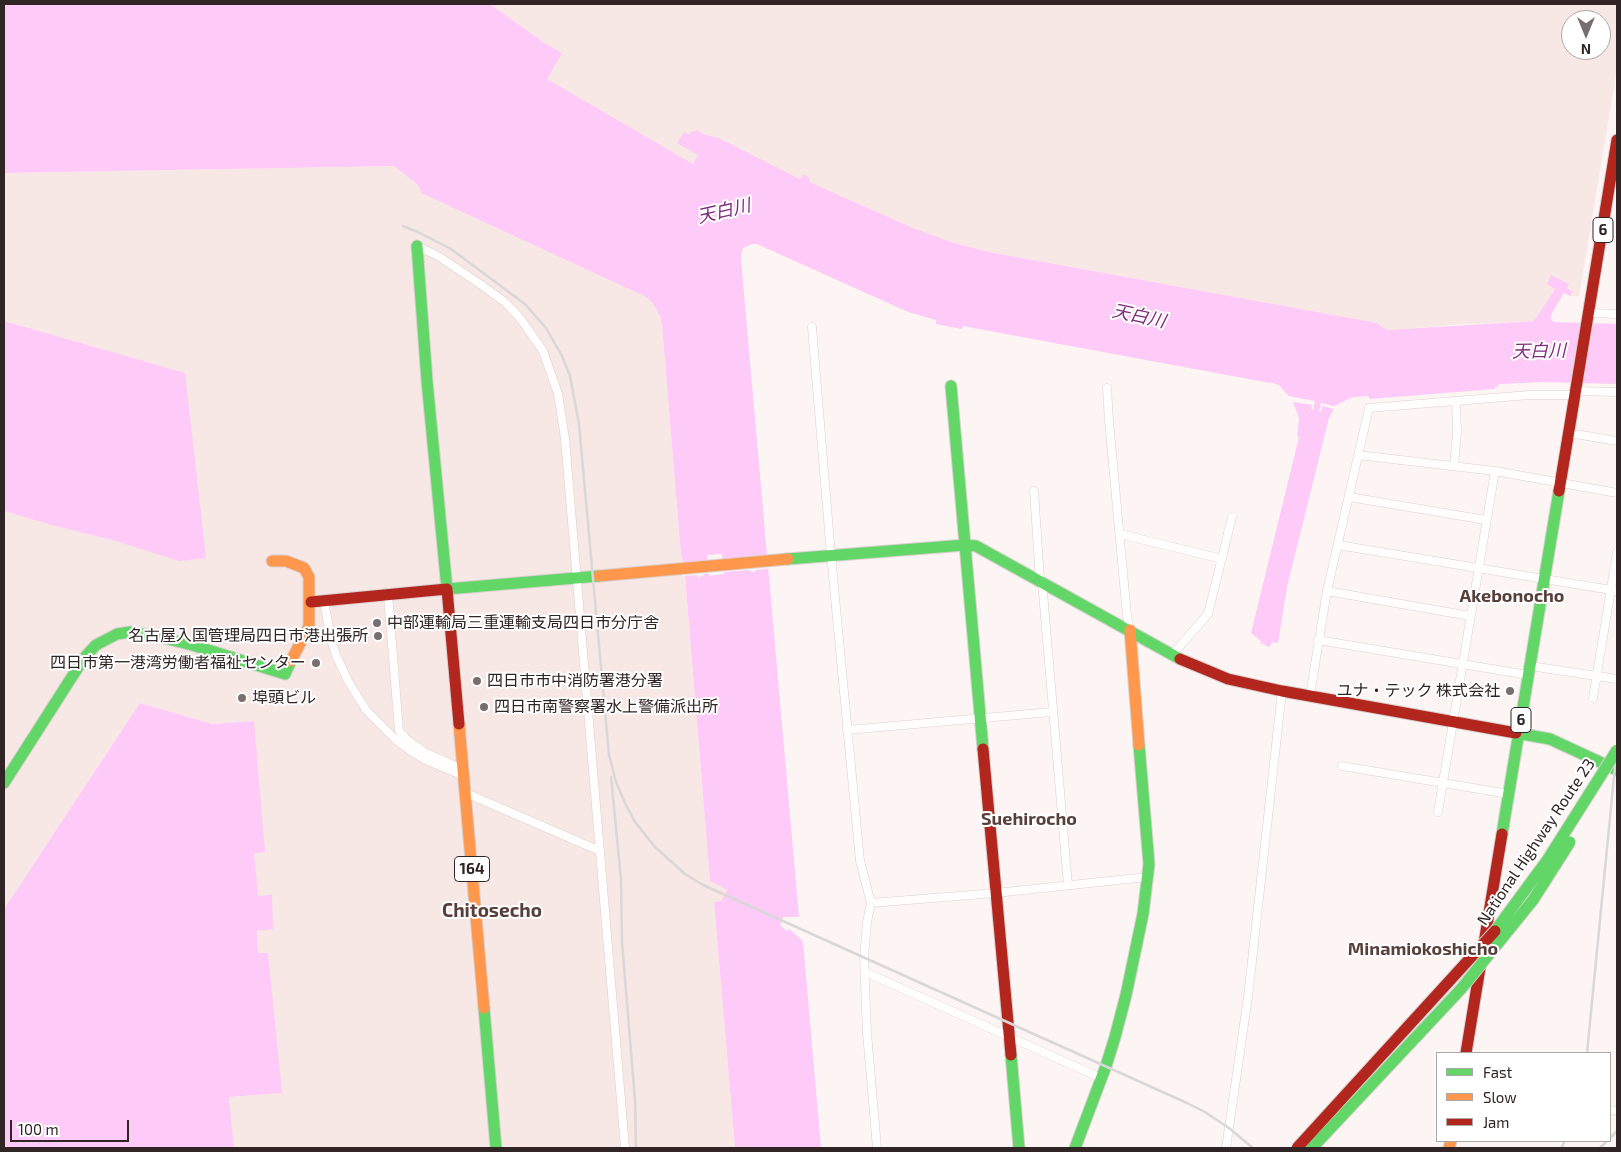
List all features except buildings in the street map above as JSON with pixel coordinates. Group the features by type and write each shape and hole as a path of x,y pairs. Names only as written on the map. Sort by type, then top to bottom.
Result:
{"main road":[{"name":"6","path":"1466,1052 1570,434 1617,140"},
{"path":"417,246 426,381 447,589"},
{"path":"951,386 1019,1148"},
{"path":"311,602 831,555 965,545 976,546 1172,654 1204,670 1228,679 1282,691 1550,739 1617,769"},
{"path":"4,783 84,658 96,645 117,634 130,632 192,645 285,674 309,626 311,602 309,577 304,568 286,561 272,561"},
{"name":"164","path":"447,589 496,1148"},
{"path":"1075,1148 1115,1037 1143,914 1149,864 1130,630"},
{"name":"National Highway Route 23","path":"1297,1148 1489,939 1548,859 1617,750"},
{"name":"National Highway Route 23","path":"1312,1148 1461,988 1533,900 1617,769"}],"street":[{"path":"417,246 438,256 505,302 520,318 543,351 556,387 562,416 625,1148"},
{"path":"1589,316 1617,314"},
{"path":"812,327 860,861 871,903 867,922 865,972 867,1033 877,1148"},
{"path":"1107,388 1108,421 1127,616 1130,630"},
{"path":"1310,695 1327,592 1369,408 1576,391 1617,392"},
{"path":"1454,466 1457,432 1456,401"},
{"path":"1570,434 1617,442"},
{"path":"1358,455 1494,471 1617,493"},
{"path":"1438,812 1494,471"},
{"path":"1034,491 1068,885"},
{"path":"1349,497 1486,520"},
{"path":"1172,654 1208,614 1232,517"},
{"path":"1120,534 1222,559"},
{"path":"1338,545 1614,590"},
{"path":"1593,698 1614,590 1617,552"},
{"path":"1327,592 1470,616"},
{"path":"388,595 400,731 406,739 426,753 464,773"},
{"path":"324,601 331,640 336,655 346,679 366,710 395,739 411,751 426,760 464,773"},
{"path":"1318,640 1462,664 1617,679"},
{"path":"1226,1148 1248,997 1282,691"},
{"path":"847,730 1052,712"},
{"path":"1342,766 1509,794"},
{"path":"466,793 600,851"},
{"path":"871,903 1147,877"},
{"path":"865,972 1101,1078"}],"shaded area":[{"path":"490,4 1617,4 1617,69 1579,296 1570,296 1573,292 1555,288 1535,321 1391,330 1387,330 1376,323 989,252 951,242 913,228 808,182 802,175 800,179 719,138 702,134 698,155 693,164 546,79 561,53"},
{"path":"394,166 419,186 421,193 644,296 652,302 660,316 681,555 684,563 710,881 727,890 721,901 714,902 735,1148 234,1148 229,1097 281,1093 267,953 258,953 257,930 273,929 258,896 253,852 264,851 252,721 212,724 140,703 4,909 4,511 116,541 188,406 184,373 4,321 4,173"}],"water":[{"name":"天白川","path":"4,4 490,4 546,44 562,53 547,79 693,164 698,155 677,143 684,132 689,135 691,132 698,130 702,134 719,138 800,179 803,174 810,178 809,182 913,228 951,242 989,252 1377,323 1387,330 1534,321 1555,289 1547,284 1551,275 1569,284 1567,288 1573,292 1570,296 1564,293 1551,315 1553,322 1617,324 1617,384 1543,382 1500,384 1494,389 1370,399 1368,396 1353,397 1334,406 1321,403 1319,411 1321,412 1322,406 1334,409 1329,418 1287,587 1278,643 1272,642 1270,647 1264,643 1261,645 1260,643 1262,642 1251,633 1299,437 1297,437 1299,418 1293,402 1312,405 1311,409 1313,410 1315,401 1289,396 1279,385 1270,382 963,326 962,329 936,324 936,320 908,312 757,244 743,248 741,256 742,271 799,917 783,917 780,925 787,931 789,929 803,941 821,1148 735,1148 714,902 721,901 727,890 710,881 662,325 660,316 652,302 644,296 421,193 419,186 394,166 4,173","holes":["722,554 724,574 709,576 707,555"]},
{"path":"4,321 185,373 206,558 179,561 116,541 4,511"},
{"path":"140,703 212,724 254,721 265,852 254,853 258,896 272,895 273,929 257,931 258,953 268,953 282,1093 229,1097 234,1148 4,1148 4,909"}],"pier":[{"path":"771,555 772,568 756,570 755,572 749,570 704,574 698,577 697,575 682,576 682,563 710,561 711,573 722,572 720,560"}],"railway":[{"path":"403,226 451,249 525,304 546,328 562,356 570,376 579,424 609,755 616,782 625,803 635,822 655,847 685,874 703,885 1187,1103 1229,1128 1253,1148"},
{"path":"1587,1052 1617,746"},
{"path":"611,777 621,879 622,942 635,1100 636,1148"},
{"path":"1611,1137 1617,1131"},
{"path":"1561,1148 1564,1142"},
{"path":"1600,1148 1606,1142"}],"traffic: fast":[{"path":"417,246 427,381 447,589 599,576"},
{"path":"951,386 983,749"},
{"path":"1502,834 1559,491"},
{"path":"788,559 965,545 976,546 1180,659"},
{"path":"4,783 84,658 96,645 117,634 130,632 160,637 285,674 291,661"},
{"path":"1516,733 1550,739 1617,770"},
{"path":"1075,1148 1115,1037 1143,914 1149,864 1139,745"},
{"path":"1495,931 1548,859 1617,750"},
{"path":"1312,1148 1461,989 1533,900 1570,842"},
{"path":"484,1008 496,1148"},
{"path":"1011,1055 1019,1148"}],"traffic: slow":[{"path":"599,576 788,559"},
{"path":"272,561 286,561 304,568 309,577 309,626 291,661"},
{"path":"1130,630 1139,745"},
{"path":"459,724 484,1008"},
{"path":"1449,1148 1451,1142"}],"traffic: jam":[{"path":"1559,491 1617,140"},
{"path":"311,602 447,589 459,724"},
{"path":"1180,659 1228,679 1282,691 1516,733"},
{"path":"983,749 1011,1055"},
{"path":"1466,1052 1502,834"},
{"path":"1297,1148 1495,931"}],"place":[{"name":"中部運輸局三重運輸支局四日市分庁舎","path":"377,623"},
{"name":"名古屋入国管理局四日市港出張所","path":"378,636"},
{"name":"四日市第一港湾労働者福祉センター","path":"316,663"},
{"name":"四日市市中消防署港分署","path":"477,681"},
{"name":"ユナ・テック 株式会社","path":"1510,691"},
{"name":"埠頭ビル","path":"242,698"},
{"name":"四日市南警察署水上警備派出所","path":"484,707"}],"district":[{"name":"Akebonocho","path":"1512,596"},
{"name":"Suehirocho","path":"1029,819"},
{"name":"Chitosecho","path":"492,911"},
{"name":"Minamiokoshicho","path":"1423,949"}]}
